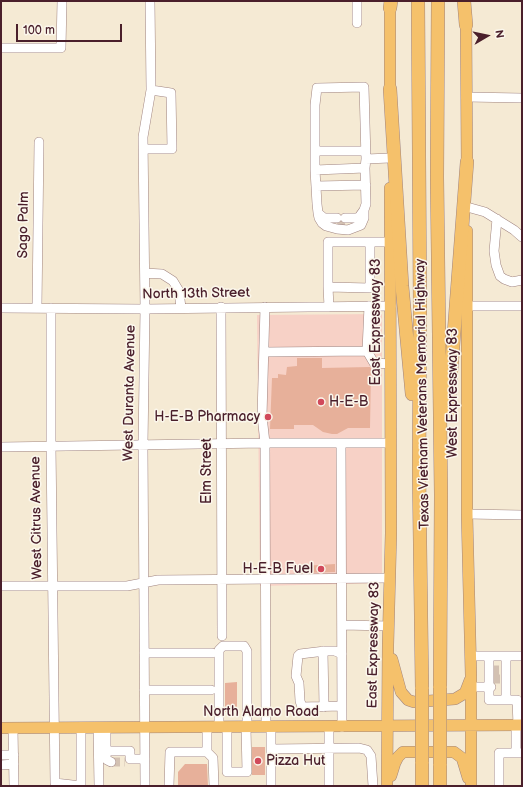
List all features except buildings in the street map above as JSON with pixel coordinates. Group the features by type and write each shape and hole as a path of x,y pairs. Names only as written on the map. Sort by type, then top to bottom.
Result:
{"highway":[{"name":"Texas Vietnam Veterans Memorial Highway","path":"418,1 420,308 419,471 422,786"},
{"name":"Texas Vietnam Veterans Memorial Highway","path":"438,1 437,177 441,495 440,786"},
{"path":"465,1 466,25"},
{"path":"390,89 402,286 419,471"},
{"path":"441,495 467,162"}],"main road":[{"name":"East Expressway 83","path":"388,786 387,726 391,533 390,3"},
{"name":"West Expressway 83","path":"466,25 468,306 467,514 471,656 471,786"},
{"path":"388,645 401,692 408,700 414,702 455,699 465,693 471,682"},
{"name":"North Alamo Road","path":"1,728 518,725"},
{"path":"388,786 395,763 403,752 454,752 462,758 471,786"}],"street":[{"path":"1,48 61,48 62,1"},
{"name":"West Duranta Avenue","path":"144,786 145,727 142,445 145,273 143,137 151,90 150,1"},
{"path":"357,1 357,23"},
{"path":"364,87 365,159 366,204 364,218 361,225 348,230 337,230 326,226 319,218 321,215 316,186 315,104 317,88 364,87"},
{"path":"144,149 172,148 171,93 151,90"},
{"path":"466,97 522,98"},
{"name":"Sago Palm","path":"37,308 39,142"},
{"path":"315,151 365,159"},
{"path":"316,170 365,159 390,158"},
{"path":"316,186 366,185"},
{"path":"467,207 485,212 514,230 522,237"},
{"path":"321,215 326,215 341,220 356,218 364,210"},
{"path":"497,219 494,251 496,265 500,276 512,282 522,280"},
{"path":"328,307 328,242 390,242"},
{"path":"328,288 370,288 370,242"},
{"path":"145,273 162,274 173,281 179,291 181,308"},
{"path":"369,306 367,351 374,363 391,364"},
{"name":"North 13th Street","path":"1,308 145,309 391,306"},
{"path":"468,306 522,306"},
{"name":"Elm Street","path":"221,307 222,636"},
{"path":"265,307 265,352 262,416 265,443 268,727 271,749 271,786"},
{"name":"West Citrus Avenue","path":"51,308 52,587 55,783 66,784"},
{"path":"265,352 367,351"},
{"path":"1,447 265,443 391,443"},
{"path":"341,443 342,727"},
{"path":"467,514 522,515"},
{"path":"1,586 127,586 158,580 390,578"},
{"path":"342,625 389,626"},
{"path":"224,646 244,646 247,651 246,727 247,772 228,772 223,727 219,650 224,646"},
{"path":"342,654 335,651 323,654 300,654 298,656 296,676 299,683 300,701 302,707 342,706"},
{"path":"144,653 212,653"},
{"path":"323,654 324,707"},
{"path":"471,656 522,656"},
{"path":"489,656 496,679 506,700"},
{"path":"499,786 499,753 520,754 517,700 489,700 506,656"},
{"path":"471,682 496,679"},
{"path":"144,690 211,690"},
{"path":"66,784 81,786 81,727"},
{"path":"102,727 107,760 111,762"},
{"path":"99,786 102,727"},
{"path":"207,727 207,752 213,758 214,786"},
{"path":"329,727 329,786"},
{"path":"13,728 14,786"},
{"path":"66,784 75,778 76,760 81,747"},
{"path":"271,749 359,748 367,750 371,756 373,786"},
{"path":"106,751 130,751 128,760 145,759"},
{"path":"170,786 170,752 207,752"},
{"path":"1,756 14,760"},
{"path":"1,765 14,760"},
{"path":"373,770 387,769"}],"shaded area":[{"path":"382,314 382,583 260,586 257,315"}],"tunnel":[{"path":"337,225 345,225"},
{"path":"492,670 499,670"},
{"path":"492,679 500,679"},
{"path":"111,762 125,762"}],"place":[{"name":"H-E-B","path":"321,402"},
{"name":"H-E-B Pharmacy","path":"268,417"},
{"name":"H-E-B Fuel","path":"321,569"},
{"name":"Pizza Hut","path":"258,761"}]}
